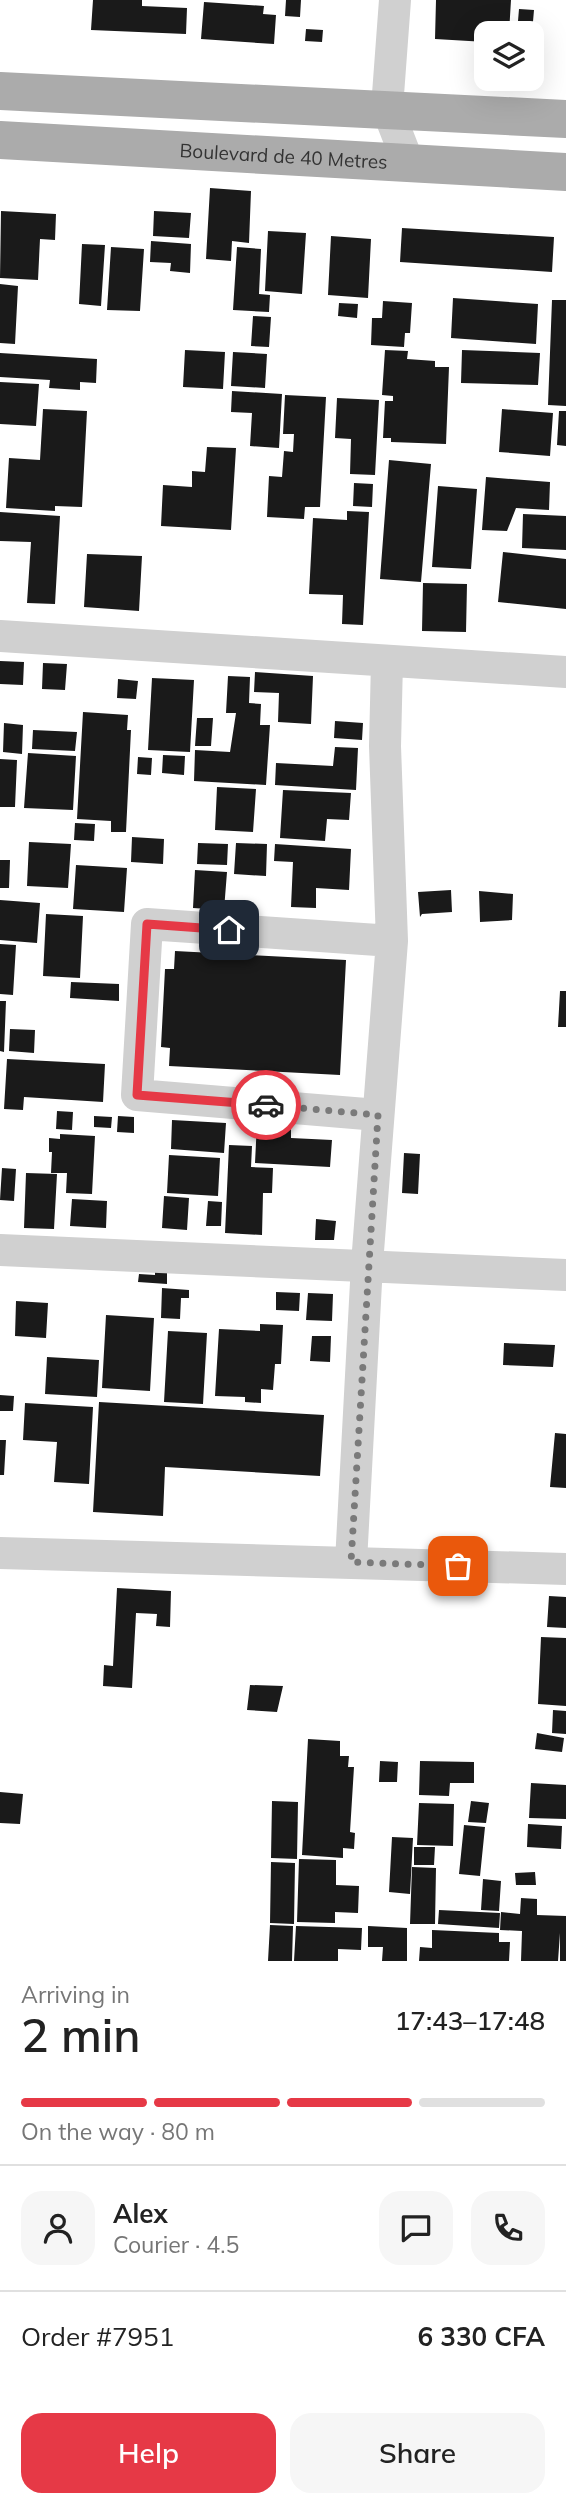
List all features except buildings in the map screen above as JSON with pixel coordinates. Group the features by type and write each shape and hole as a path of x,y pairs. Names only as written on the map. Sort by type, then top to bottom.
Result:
{"main road":[{"path":"0,91 387,108 566,119"},
{"name":"Boulevard de 40 Metres","path":"0,140 566,172"}],"street":[{"path":"395,0 387,108 408,162"},
{"path":"0,636 566,672"},
{"path":"351,1562 367,1264 391,941 385,747 387,661"},
{"path":"378,1115 137,1095 147,924 391,941"},
{"path":"0,1250 367,1264 566,1275"},
{"path":"0,1553 566,1569"}],"way so far":[{"path":"266,1105 378,1115 351,1562 458,1566"}],"route":[{"path":"229,930 147,924 137,1095 266,1105"}]}
